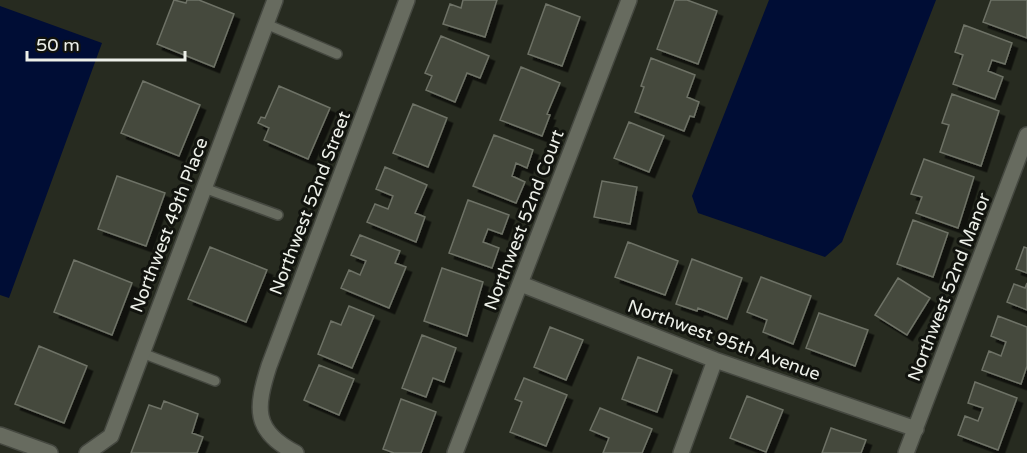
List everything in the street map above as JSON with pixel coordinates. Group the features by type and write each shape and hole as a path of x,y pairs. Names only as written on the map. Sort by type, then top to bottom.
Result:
{"street":[{"name":"Northwest 49th Place","path":"87,453 111,436 275,0"},
{"name":"Northwest 52nd Street","path":"296,453 272,438 262,422 260,397 269,366 407,0"},
{"name":"Northwest 52nd Court","path":"455,453 629,0"},
{"name":"Northwest 52nd Manor","path":"906,453 1027,135"},
{"name":"Northwest 95th Avenue","path":"521,284 715,360 916,429"},
{"path":"681,453 715,360"},
{"path":"0,435 50,453"}],"lane":[{"path":"266,24 337,54"},
{"path":"204,188 278,215"},
{"path":"142,353 215,381"}],"water":[{"path":"769,0 936,0 842,242 825,257 698,213 692,196"},
{"path":"0,6 102,43 9,298 0,295"}],"building":[{"path":"174,0 186,3 187,0 199,0 234,14 214,67 157,44"},
{"path":"463,0 497,0 485,37 443,24 450,4 461,8"},
{"path":"675,0 687,0 717,11 698,64 657,49"},
{"path":"991,0 1027,0 1027,38 983,22"},
{"path":"546,4 580,17 562,66 528,54"},
{"path":"964,25 1012,43 1005,64 992,60 988,71 1003,77 995,99 953,84 963,55 955,52"},
{"path":"441,36 489,56 480,78 467,73 455,102 426,90 432,76 425,73"},
{"path":"651,58 695,75 687,97 699,102 694,117 690,116 684,131 635,112"},
{"path":"521,67 560,83 547,114 550,115 542,136 500,120"},
{"path":"143,81 200,105 179,156 121,133"},
{"path":"279,86 330,108 308,159 264,140 269,128 258,123 261,117 265,118"},
{"path":"952,94 999,111 981,166 940,152 949,125 942,123"},
{"path":"413,104 447,118 428,167 393,153"},
{"path":"629,122 664,136 649,172 614,158"},
{"path":"494,135 533,150 527,168 516,163 512,176 525,182 516,203 473,186"},
{"path":"924,159 974,177 958,228 916,213 922,197 911,194"},
{"path":"385,167 427,185 415,213 425,217 416,242 367,222 375,204 388,209 393,196 376,189"},
{"path":"117,176 165,193 146,246 98,229"},
{"path":"602,181 637,187 630,224 594,217"},
{"path":"468,200 509,215 502,234 488,229 483,242 499,248 492,268 449,253"},
{"path":"913,220 948,233 933,277 897,264"},
{"path":"360,235 400,251 395,263 406,267 389,308 341,288 349,270 360,275 366,261 351,255"},
{"path":"628,242 678,261 665,295 615,277"},
{"path":"210,247 267,270 246,322 188,299"},
{"path":"1024,247 1027,248 1027,273 1016,269"},
{"path":"692,259 742,278 727,319 698,308 697,311 676,304"},
{"path":"74,260 132,283 112,335 54,312"},
{"path":"442,268 483,282 467,336 424,321"},
{"path":"761,277 811,296 793,344 763,332 767,320 747,312"},
{"path":"898,278 930,298 907,335 875,315"},
{"path":"1027,283 1027,310 1007,302 1014,284 1025,288"},
{"path":"349,306 374,316 352,368 318,354 331,321 341,325"},
{"path":"819,313 868,330 855,366 806,348"},
{"path":"998,316 1027,327 1027,366 1021,384 982,370 989,351 1001,356 1006,342 991,336"},
{"path":"550,327 583,340 566,380 534,367"},
{"path":"422,335 456,348 444,382 433,378 426,397 402,388"},
{"path":"39,346 87,366 64,423 15,404"},
{"path":"638,357 672,370 657,412 622,399"},
{"path":"319,365 354,379 339,415 304,400"},
{"path":"524,378 567,395 546,446 510,432 522,402 515,399"},
{"path":"975,382 1017,398 998,450 958,435 965,416 978,421 983,408 968,403"},
{"path":"747,396 783,410 766,452 730,438"},
{"path":"401,399 436,412 421,453 394,453 383,449"},
{"path":"164,401 198,414 192,433 203,437 197,453 131,453 149,405 161,409"},
{"path":"600,408 652,429 642,453 603,453 609,438 590,430"},
{"path":"831,428 866,440 861,453 822,453"}]}
